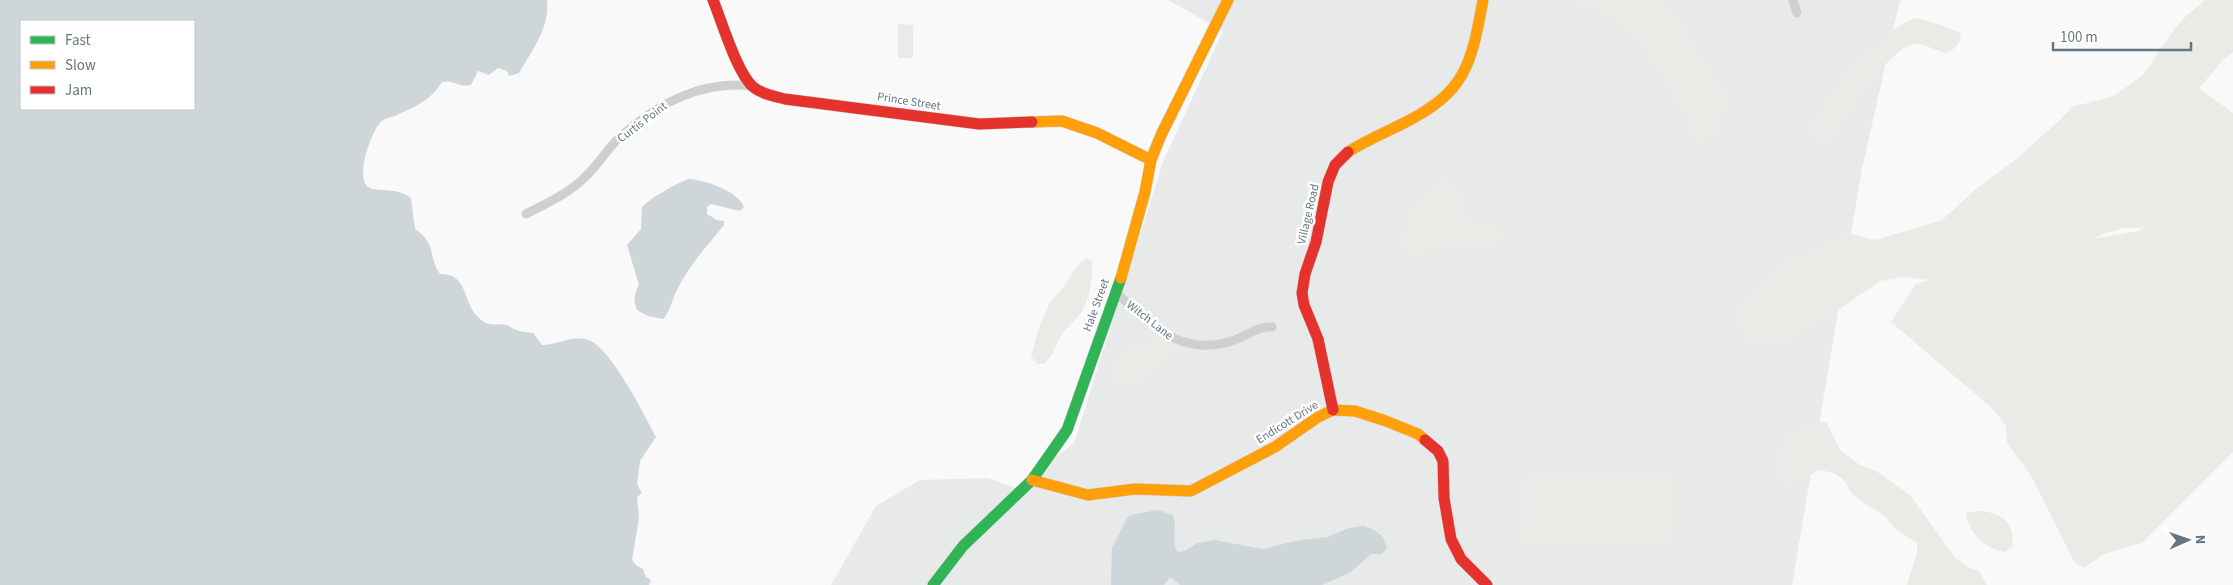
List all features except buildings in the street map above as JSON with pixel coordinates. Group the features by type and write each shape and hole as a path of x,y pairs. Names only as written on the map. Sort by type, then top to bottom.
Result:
{"street":[{"path":"713,0 744,74 752,86"},
{"name":"Hale Street","path":"933,585 963,546 1032,480 1050,458 1067,430 1116,292 1145,192 1151,160 1161,135 1228,0"},
{"name":"Village Road","path":"1333,410 1328,395 1318,338 1304,308 1302,293 1322,219 1325,196 1336,164 1357,146 1410,119 1448,95 1458,83 1467,60 1476,33 1483,0"},
{"path":"1793,0 1797,13"},
{"name":"Curtis Point","path":"526,214 546,204 584,179 619,138 670,101 710,87 735,84 752,86"},
{"name":"Prince Street","path":"752,86 765,94 785,98 956,122 998,124 1062,121 1096,133 1151,160"},
{"name":"Witch Lane","path":"1116,292 1161,332 1191,346 1227,342 1245,337 1262,327 1272,328"},
{"name":"Endicott Drive","path":"1032,480 1071,492 1088,495 1135,489 1191,491 1274,447 1318,417 1333,410 1355,412 1386,421 1418,434 1438,451 1443,461 1444,498 1451,539 1461,559 1487,585"}],"shaded area":[{"path":"0,0 547,0 546,20 543,29 519,73 509,76 507,71 498,68 489,75 478,71 471,85 467,86 446,81 442,82 433,94 416,106 384,120 376,128 369,145 364,165 364,182 372,189 399,192 411,198 415,229 430,245 440,274 456,278 464,289 473,311 482,321 489,324 503,324 519,331 533,333 542,345 570,339 588,340 597,345 616,368 656,437 640,461 637,484 642,493 637,497 639,518 632,560 643,569 646,577 651,580 649,585 0,585"},
{"path":"1168,0 1900,0 1862,169 1792,585 831,585 876,506 920,480 988,478 1015,488 1074,443 1163,162 1223,31"},
{"path":"1570,0 1659,0 1678,14 1703,60 1727,93 1728,101 1720,115 1716,134 1704,140 1692,138 1686,114 1666,86 1643,46 1628,30 1606,15"},
{"path":"2205,0 2233,0 2233,52 2223,60 2199,88 2233,113 2233,452 2142,543 2104,554 2084,568 2075,563 2032,477 2007,443 2006,426 1992,408 1891,322 1915,285 1929,280 1904,277 1880,281 1824,320 1777,345 1756,345 1744,336 1735,321 1736,310 1785,262 1798,255 1816,251 1835,239 1851,234 1876,240 1942,220 1975,190 2014,161 2072,107 2114,96 2143,75 2173,31 2186,16","holes":["2125,228 2144,228 2139,231 2093,239 2107,232"]},
{"path":"1915,18 1955,30 1960,33 1961,39 1955,48 1946,53 1916,44 1906,47 1894,56 1870,83 1828,146 1823,145 1810,130 1830,94 1847,73 1881,40 1899,26"},
{"path":"898,24 913,25 913,58 898,58"},
{"path":"689,179 712,184 728,191 741,201 744,207 740,211 711,204 707,207 707,214 717,220 724,221 724,225 688,271 676,292 666,316 663,319 648,316 637,310 635,304 636,291 639,285 627,245 641,229 642,207 664,191"},
{"path":"1445,179 1454,184 1460,193 1462,200 1461,220 1499,225 1500,241 1496,246 1466,243 1409,255 1403,250 1405,229 1414,209 1428,192"},
{"path":"1087,258 1092,261 1092,275 1090,289 1083,308 1078,317 1062,334 1047,361 1044,364 1037,364 1031,356 1039,328 1050,302 1059,293 1080,263"},
{"path":"1158,338 1173,343 1175,350 1154,372 1135,381 1121,381 1112,378 1109,370 1120,356 1130,348"},
{"path":"1819,421 1827,423 1840,450 1860,465 1876,471 1910,495 1956,559 1968,567 1979,571 1987,585 1907,585 1917,552 1917,543 1894,528 1887,518 1853,495 1843,479 1834,473 1820,470 1791,484 1782,484 1777,471 1777,458 1782,444 1793,432"},
{"path":"1673,473 1674,540 1523,545 1521,477"},
{"path":"1158,510 1173,515 1175,524 1174,539 1178,552 1184,551 1198,543 1214,540 1263,549 1295,541 1328,537 1348,528 1364,526 1374,530 1383,537 1387,548 1382,554 1371,554 1351,572 1322,585 1180,585 1170,577 1164,585 1111,585 1112,548 1127,518 1131,515"},
{"path":"1977,511 1993,513 2009,524 2012,547 2005,552 1991,548 1974,534 1966,513"}],"traffic: fast":[{"path":"933,585 963,546 1032,480 1067,430 1121,278"}],"traffic: slow":[{"path":"1121,278 1145,192 1151,160 1161,135 1228,0"},
{"path":"1348,152 1423,112 1453,88 1469,60 1483,0"},
{"path":"1032,122 1062,121 1097,133 1151,160"},
{"path":"1032,480 1088,495 1135,489 1191,491 1275,447 1318,417 1333,410 1355,411 1386,421 1418,434 1425,440"}],"traffic: jam":[{"path":"713,0 740,69 752,86 763,93 785,99 979,124 1032,122"},
{"path":"1333,410 1318,339 1304,305 1302,293 1305,274 1316,242 1328,182 1335,165 1348,152"},
{"path":"1425,440 1438,451 1443,461 1444,498 1451,539 1461,559 1487,585"}]}
